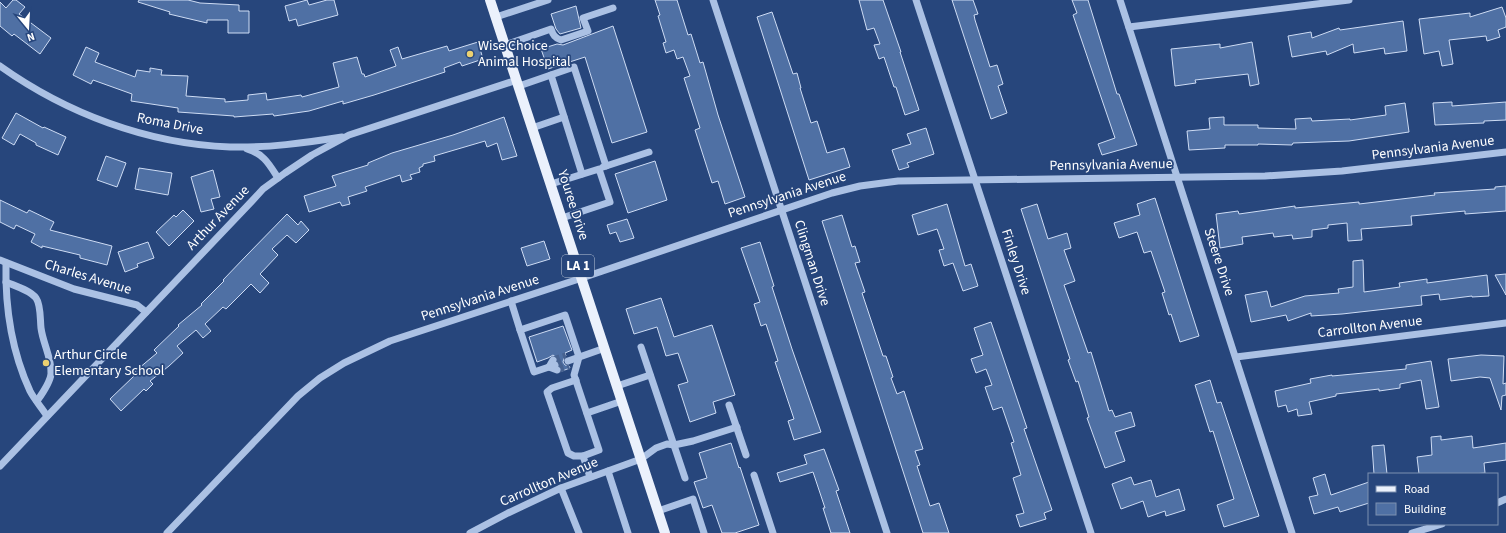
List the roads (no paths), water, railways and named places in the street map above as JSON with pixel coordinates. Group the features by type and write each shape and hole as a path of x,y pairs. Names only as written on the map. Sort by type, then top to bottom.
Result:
{"main road":[{"name":"Youree Drive","path":"490,0 665,533"}],"street":[{"path":"496,17 548,0"},
{"name":"Clingman Drive","path":"713,0 887,533"},
{"name":"Finley Drive","path":"916,0 1091,533"},
{"name":"Steere Drive","path":"1120,0 1292,533"},
{"path":"1129,27 1349,0"},
{"path":"505,45 551,29 553,36 561,40 588,31 583,18 613,8"},
{"name":"Roma Drive","path":"0,66 24,83 58,102 94,118 126,129 166,139 208,145 242,146 299,144 349,135"},
{"name":"Arthur Avenue","path":"0,466 252,200 278,178 312,156 349,135 574,67 606,166"},
{"path":"551,75 582,174"},
{"path":"532,128 564,117"},
{"path":"242,146 258,152 268,163 278,178"},
{"path":"551,184 649,152"},
{"name":"Pennsylvania Avenue","path":"167,533 298,396 320,378 344,363 390,341 582,278 832,193 898,180 1265,176 1342,171 1506,152"},
{"path":"562,218 610,202 599,168"},
{"path":"3,261 12,341 29,388 47,416"},
{"name":"Charles Avenue","path":"3,261 74,289 137,305 146,312"},
{"path":"6,282 32,294 36,298 38,304 41,331 51,363 51,376 44,392 37,401"},
{"path":"511,301 534,372 554,365"},
{"path":"520,330 565,315 574,375 576,380 599,450 583,456 568,454 547,392 552,388 576,380"},
{"name":"Carrollton Avenue","path":"1236,357 1506,323"},
{"path":"641,347 685,478"},
{"path":"571,360 605,348"},
{"path":"617,386 650,375"},
{"path":"587,413 622,401"},
{"path":"729,405 746,455"},
{"name":"Carrollton Avenue","path":"470,533 561,488 641,459 656,448 667,444 674,445 693,441 737,427"},
{"path":"583,456 590,477"},
{"path":"608,471 628,533"},
{"path":"754,475 773,533"},
{"path":"561,488 579,533"},
{"path":"658,511 693,499 704,533"},
{"path":"1412,533 1439,525"}],"tunnel":[{"path":"553,360 566,356"},
{"path":"555,365 568,361"},
{"path":"557,370 569,366"}],"place":[{"name":"Wise Choice Animal Hospital","path":"470,54"},
{"name":"Arthur Circle Elementary School","path":"46,363"}]}
